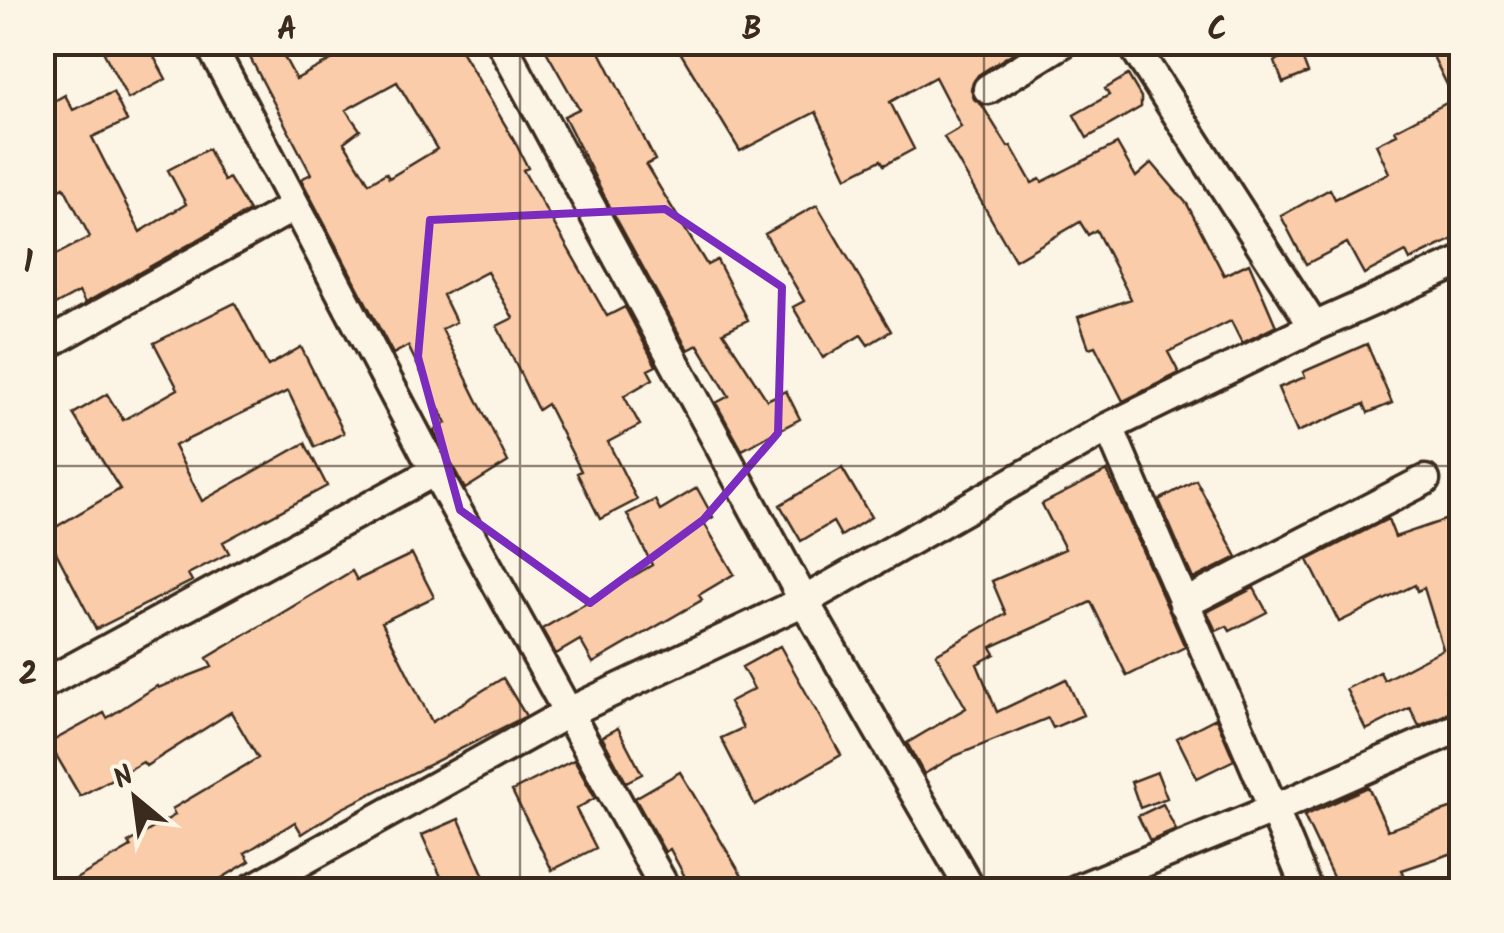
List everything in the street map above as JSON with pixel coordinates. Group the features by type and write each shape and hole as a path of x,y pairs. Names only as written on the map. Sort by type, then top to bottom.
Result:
{"street":[{"path":"209,42 435,471 666,890"},
{"path":"501,42 804,601 970,890"},
{"path":"988,88 1064,42"},
{"path":"1132,42 1314,326"},
{"path":"42,347 295,206"},
{"path":"250,890 567,713 804,601 1109,427 1314,326 1462,261"},
{"path":"1109,427 1306,890"},
{"path":"42,685 435,471"},
{"path":"1184,604 1426,480"},
{"path":"1076,890 1274,810 1462,726"}],"highlighted area":[{"path":"665,209 782,287 778,433 703,520 590,603 460,510 418,357 430,220"}],"building":[{"path":"124,42 146,42 166,79 128,99 104,53"},
{"path":"242,42 276,42 296,79 364,42 456,42 513,138 528,168 523,170 607,316 625,307 656,366 648,370 653,379 624,396 640,425 608,442 637,500 600,519 547,404 538,410 497,326 513,318 487,272 443,295 456,322 442,329 508,462 465,489 434,431 446,423 408,346 393,354 301,179 311,174","holes":["397,82 437,149 389,178 386,173 369,183 344,142 360,130 346,110"]},
{"path":"541,42 595,42 655,160 646,165 707,265 717,260 748,320 723,332 767,400 786,391 800,419 742,450 716,403 729,396 698,345 688,350 610,207 564,116 579,109"},
{"path":"674,42 1030,42 978,75 971,89 1032,183 1040,179 1042,182 1117,144 1136,177 1152,163 1187,204 1224,275 1249,263 1276,326 1242,343 1231,321 1168,352 1179,373 1123,401 1095,346 1089,348 1078,317 1131,299 1096,230 1088,235 1080,222 1015,260 944,137 961,127 935,77 890,102 914,149 884,165 881,160 847,177 816,112 740,151"},
{"path":"1426,42 1462,42 1462,235 1410,260 1406,252 1364,274 1347,243 1306,264 1281,216 1330,189 1335,199 1389,173 1376,144 1454,99"},
{"path":"1297,44 1308,73 1283,83 1275,62"},
{"path":"1128,75 1141,97 1141,107 1087,138 1074,115 1109,95 1105,89"},
{"path":"113,92 127,121 92,137 140,232 186,204 168,170 208,149 224,181 229,178 249,211 85,303 79,292 42,312 42,262 90,237 64,187 42,198 42,108 65,95 73,110"},
{"path":"817,205 891,331 868,345 861,335 823,358 793,307 804,301 765,234"},
{"path":"235,303 268,366 301,347 344,433 315,447 288,391 174,446 202,501 305,443 327,486 223,542 229,553 188,574 192,581 96,629 46,533 120,489 73,414 107,394 123,420 178,389 154,343"},
{"path":"1367,344 1392,403 1368,413 1364,404 1297,432 1278,388 1305,377 1303,372"},
{"path":"842,468 871,517 841,536 833,522 801,541 780,505"},
{"path":"1107,471 1185,647 1127,676 1091,602 991,647 995,654 977,664 997,712 1066,679 1083,715 1053,728 1048,718 955,756 924,774 907,743 966,708 936,654 1006,614 992,581 1065,549 1042,504"},
{"path":"1196,480 1237,557 1193,579 1159,500"},
{"path":"697,488 713,517 704,523 734,574 699,595 702,600 593,663 580,640 556,654 542,629 652,565 627,514 655,500 660,510"},
{"path":"1462,514 1462,687 1446,691 1456,710 1419,726 1410,708 1366,730 1346,689 1380,672 1384,680 1443,649 1424,588 1417,591 1415,585 1339,622 1308,560 1388,519 1395,537"},
{"path":"412,554 434,597 382,622 432,722 503,678 526,716 341,809 302,834 295,822 245,853 250,861 202,890 57,890 131,847 128,843 175,815 172,809 258,758 231,712 146,766 143,762 80,796 49,743 104,713 107,718 157,686 212,667 207,658 352,571 357,580"},
{"path":"1254,588 1267,612 1230,631 1227,626 1216,631 1207,612"},
{"path":"780,646 841,755 755,805 721,738 743,728 729,702 754,689 742,667"},
{"path":"1216,718 1234,760 1197,778 1177,738"},
{"path":"618,728 642,774 626,782 602,737"},
{"path":"574,760 595,798 576,809 596,848 552,870 512,791"},
{"path":"680,772 742,876 715,890 692,890 635,798"},
{"path":"1157,772 1167,798 1140,808 1131,782"},
{"path":"1368,787 1388,830 1462,805 1462,850 1402,870 1404,874 1393,879 1398,890 1339,890 1304,816"},
{"path":"1163,804 1176,830 1150,841 1138,816"},
{"path":"459,819 490,890 447,890 422,835"}]}
